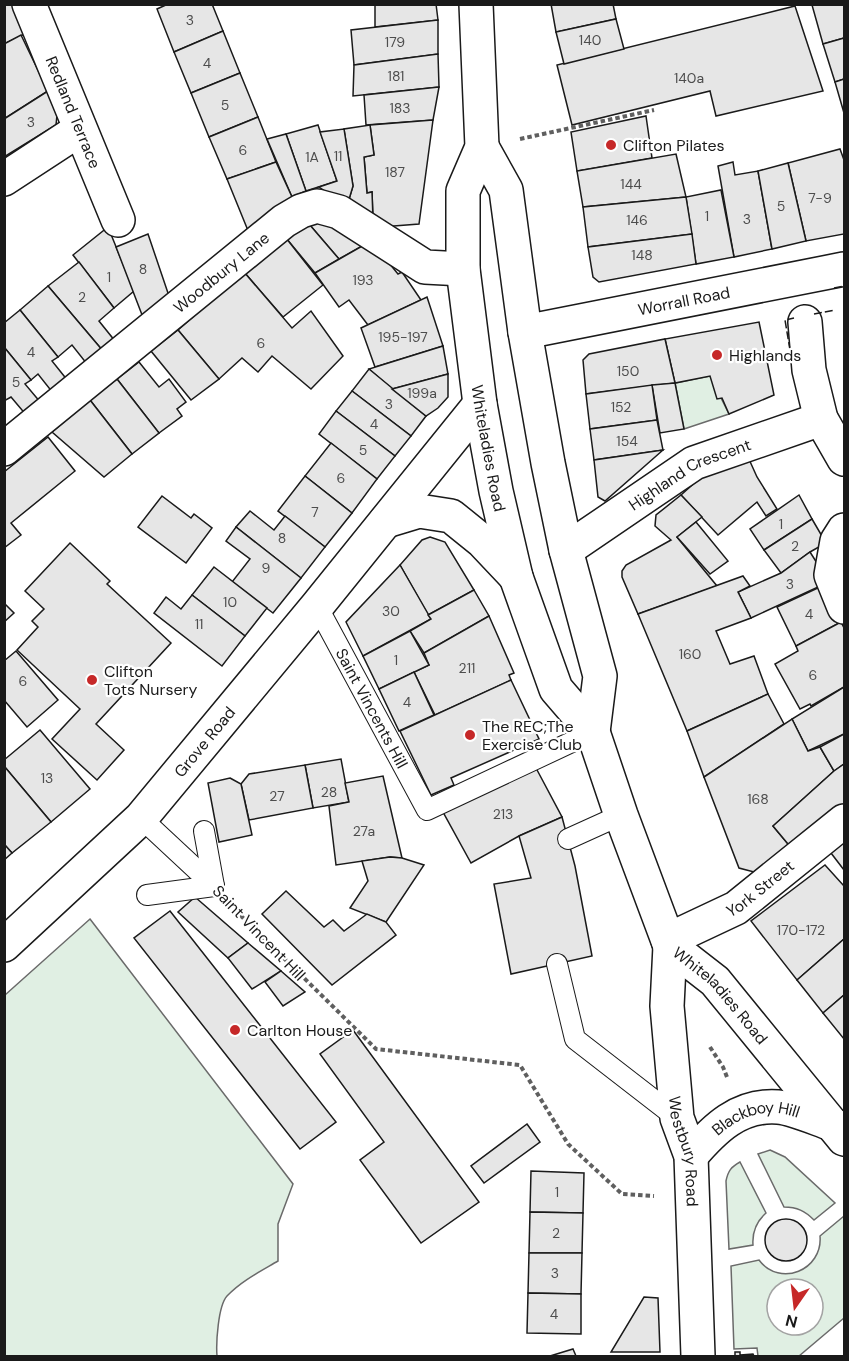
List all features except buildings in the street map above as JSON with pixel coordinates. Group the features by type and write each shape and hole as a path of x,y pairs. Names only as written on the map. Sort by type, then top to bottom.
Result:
{"street":[{"name":"Redland Terrace","path":"29,4 118,220"},
{"name":"Whiteladies Road","path":"476,4 482,147 463,191 463,270 480,404 496,491 516,577 556,689 593,732 669,943 715,981 838,1132"},
{"path":"4,179 79,129"},
{"name":"Whiteladies Road","path":"482,147 506,190 525,332 548,463 566,550 600,676 593,732"},
{"name":"Woodbury Lane","path":"4,449 284,221 301,211 316,206 339,212 425,267 463,270"},
{"name":"Worrall Road","path":"525,332 844,269"},
{"path":"806,321 809,370 821,419 844,459"},
{"name":"Grove Road","path":"4,945 141,818 317,606 480,404"},
{"name":"Highland Crescent","path":"566,550 694,463 821,419"},
{"path":"386,521 419,511 451,516 482,541 516,577"},
{"path":"844,530 837,541 831,575 844,607"},
{"name":"York Street","path":"669,943 736,908 844,821"},
{"name":"Westbury Road","path":"669,943 670,988 667,1006 677,1118 691,1156 698,1356"},
{"name":"Blackboy Hill","path":"691,1156 713,1130 738,1114 755,1109 779,1107 838,1132"}],"lane":[{"name":"Saint Vincents Hill","path":"317,606 427,810 593,732"},
{"path":"568,839 621,815"},
{"name":"Saint Vincent Hill","path":"141,818 214,886"},
{"path":"147,895 214,886 204,831"},
{"path":"558,964 575,1040 677,1118"}],"path":[{"path":"482,147 654,110"},
{"name":"Saint Vincent Hill","path":"214,886 246,922 376,1049 520,1065 568,1144 622,1194"}],"green space":[{"path":"710,376 729,414 684,429 675,383"},
{"path":"90,919 293,1184 278,1224 278,1261 245,1281 227,1296 217,1334 217,1356 5,1356 5,995"},
{"path":"770,1150 785,1157 835,1203 814,1220 800,1210 784,1207 758,1154"},
{"path":"740,1162 766,1213 755,1228 753,1245 729,1249 726,1181 730,1170"},
{"path":"844,1216 844,1318 825,1334 825,1277 765,1277 765,1337 822,1337 799,1356 758,1356 757,1348 734,1349 731,1266 759,1260 778,1273 788,1274 808,1266 815,1258 820,1236"}],"fence":[{"path":"834,288 844,286"},
{"path":"814,314 835,310"},
{"path":"790,350 785,320 794,318"}],"place":[{"name":"Clifton Pilates","path":"611,145"},
{"name":"Highlands","path":"717,355"},
{"name":"Clifton Tots Nursery","path":"92,680"},
{"name":"The REC;The Exercise Club","path":"470,735"},
{"name":"Carlton House","path":"235,1030"}]}
